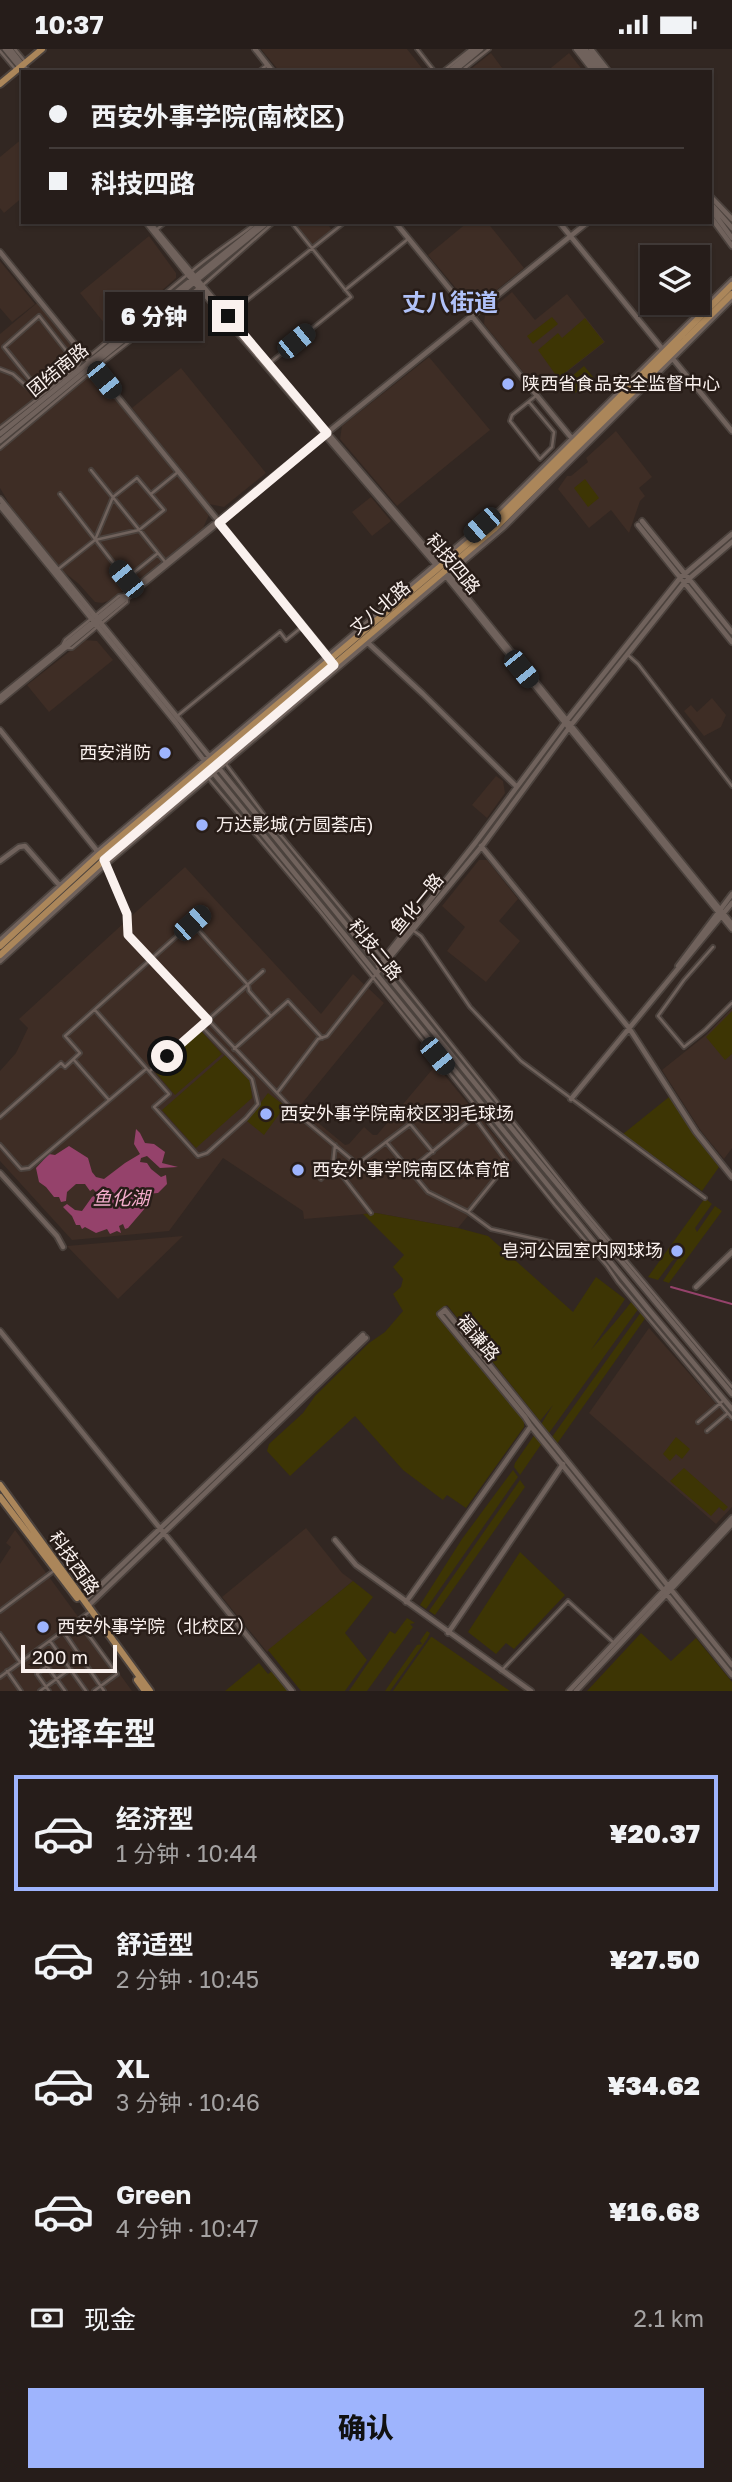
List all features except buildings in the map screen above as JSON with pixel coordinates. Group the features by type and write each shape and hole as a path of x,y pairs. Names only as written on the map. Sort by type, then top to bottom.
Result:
{"main road":[{"path":"0,84 42,49"},
{"name":"丈八北路","path":"668,354 732,283"},
{"name":"丈八北路","path":"332,662 366,641 732,294"},
{"name":"丈八北路","path":"0,955 102,857 442,569"},
{"name":"丈八北路","path":"0,946 60,887 102,857"},
{"name":"科技西路","path":"0,1485 145,1691"},
{"name":"科技西路","path":"0,1497 150,1691"}],"street":[{"path":"7,49 22,68"},
{"path":"15,49 22,68"},
{"path":"255,49 271,70"},
{"path":"417,49 433,70"},
{"path":"445,70 473,49"},
{"path":"450,70 473,49"},
{"path":"455,70 481,49"},
{"path":"463,70 489,49"},
{"path":"583,49 600,70"},
{"path":"583,49 600,70"},
{"path":"0,51 22,68"},
{"path":"261,70 267,65"},
{"path":"712,198 732,219"},
{"path":"712,208 732,228"},
{"path":"712,209 732,238"},
{"path":"712,219 732,246"},
{"name":"科技四路","path":"150,224 267,365"},
{"name":"科技四路","path":"150,224 442,569 732,924"},
{"path":"156,230 164,224"},
{"path":"104,380 100,370 102,363 195,280 217,250 255,224"},
{"name":"团结南路","path":"0,441 263,224"},
{"path":"77,348 86,354 92,354 271,224"},
{"path":"267,365 351,297 293,224"},
{"path":"228,316 343,224"},
{"path":"397,224 576,444 504,527 442,569"},
{"path":"561,224 732,431"},
{"path":"0,699 585,224"},
{"path":"345,290 408,239"},
{"path":"0,252 332,662 102,857 0,961"},
{"path":"668,354 732,299"},
{"path":"0,369 13,374 33,392 65,362 68,353 39,316 4,347 37,388"},
{"path":"54,373 62,382 80,364 77,348"},
{"name":"团结南路","path":"0,434 62,382 91,364"},
{"path":"0,448 88,375 104,380"},
{"path":"529,402 554,432 552,447 540,459 510,421 512,415 537,395"},
{"path":"0,428 22,415"},
{"path":"91,470 166,564"},
{"path":"151,494 178,472"},
{"path":"55,571 95,540 139,530 164,510 137,478 113,497 95,540"},
{"path":"60,494 126,579 158,553"},
{"name":"科技二路","path":"0,499 55,571"},
{"name":"科技二路","path":"0,506 732,1394"},
{"path":"640,523 732,632"},
{"name":"鱼化一路","path":"376,974 378,963 479,844 517,787 685,579 732,534"},
{"name":"鱼化一路","path":"376,974 414,931 568,724 628,655 685,579 732,542"},
{"path":"685,579 732,642"},
{"name":"科技二路","path":"96,621 176,717 376,974 730,1411"},
{"path":"176,717 280,632 286,640 303,626"},
{"path":"366,641 517,787"},
{"path":"628,655 638,664 732,786"},
{"path":"0,730 102,857 127,914 128,935 295,1112 357,1164"},
{"path":"212,764 268,820 387,963 582,1208 732,1387"},
{"path":"212,764 318,910 372,979 660,1334 722,1402 698,1422"},
{"path":"479,844 629,1028 691,1124 732,1177"},
{"path":"0,861 19,847 25,846 60,887 0,940"},
{"path":"721,912 732,894"},
{"path":"571,1100 674,972 683,955 732,903"},
{"path":"0,1118 61,1063 65,1067 80,1053 65,1036 206,911"},
{"name":"科技四路","path":"721,912 732,929"},
{"path":"192,923 248,985 249,991 271,1016"},
{"path":"414,931 421,936 470,1007 521,1061 705,1198"},
{"path":"713,947 684,980 658,1016 684,1047 732,1003"},
{"path":"0,1145 21,1169 29,1168 108,1100 201,1026 263,971"},
{"path":"277,1093 318,1039 327,1036 376,974"},
{"path":"234,1049 288,1001 322,1038"},
{"path":"95,1010 169,1094 154,1107 198,1156 206,1153 258,1104 252,1079 201,1026"},
{"path":"73,1060 108,1100"},
{"path":"410,1171 480,1112"},
{"path":"468,1212 508,1163 474,1117"},
{"path":"342,1176 410,1123 433,1152"},
{"path":"386,1142 428,1192 468,1212 491,1229 553,1244"},
{"path":"321,1178 333,1164 335,1145"},
{"path":"0,1155 5,1150"},
{"path":"333,1164 371,1213"},
{"path":"0,1173 57,1236 63,1247"},
{"path":"696,1287 732,1252"},
{"name":"福谦路","path":"564,1463 530,1426 440,1314 445,1310 564,1463 732,1664"},
{"path":"0,1331 292,1691"},
{"path":"0,1677 63,1631 162,1531 364,1337"},
{"path":"708,1431 730,1411 732,1418"},
{"path":"406,1602 530,1426"},
{"path":"448,1633 564,1463"},
{"path":"576,1691 732,1518"},
{"path":"569,1691 732,1524"},
{"path":"335,1540 356,1565 531,1691"},
{"path":"0,1611 55,1570"},
{"name":"福谦路","path":"667,1589 732,1675"},
{"path":"501,1671 568,1601 614,1643"},
{"path":"63,1631 104,1691"},
{"path":"88,1633 117,1674 94,1691"},
{"path":"0,1634 20,1663"},
{"path":"50,1641 86,1691"},
{"path":"47,1689 37,1674 47,1666 65,1691"},
{"path":"40,1691 47,1689 71,1669"},
{"path":"7,1671 21,1691"}],"shaded area":[{"path":"261,49 407,49 423,70 278,70"},
{"path":"491,53 504,70 470,70"},
{"path":"569,53 582,70 548,70"},
{"path":"21,140 21,199 4,213 0,208 0,157"},
{"path":"296,224 328,224 332,230 312,245"},
{"path":"466,224 489,224 524,268 477,306 470,305 428,255"},
{"path":"149,236 176,273 176,278 113,334 80,293"},
{"path":"0,261 35,304 12,322 0,308"},
{"path":"512,292 535,320 567,294 605,342 540,393 484,324 485,314"},
{"path":"37,303 209,515 203,528 140,579 102,603 95,602 64,572 10,505 0,488 0,334"},
{"path":"552,317 558,324 533,344 527,336"},
{"path":"585,318 604,342 558,378 538,350 558,333 562,338"},
{"path":"429,357 490,430 397,506 340,439 342,426"},
{"path":"584,366 594,378 575,393 566,381"},
{"path":"181,368 266,473 224,507 209,504 132,408"},
{"path":"616,431 652,477 639,488 645,496 640,501 629,533 611,510 589,528 558,489 567,476 571,476 588,462 586,458"},
{"path":"585,479 599,498 588,507 574,488"},
{"path":"371,497 391,521 372,536 352,512"},
{"path":"84,640 97,641 113,660 49,712 27,685"},
{"path":"712,698 726,715 721,727 704,736 684,711 691,705 697,712"},
{"path":"496,776 503,781 505,793 487,818 472,805"},
{"path":"479,860 487,860 518,899 499,921 520,941 486,982 447,951 465,927 442,906"},
{"path":"185,867 321,1014 353,974 384,1003 299,1107 345,1145 349,1144 364,1127 377,1135 436,1065 514,1159 458,1228 376,1213 304,1219 303,1211 223,1158 169,1231 72,1240 0,1161 0,1071 16,1053 28,1028 19,1019"},
{"path":"732,1008 732,1148 724,1159 701,1131 662,1070 706,1035"},
{"path":"732,1011 732,1054 725,1060 706,1037"},
{"path":"201,1031 222,1054 175,1095 156,1073"},
{"path":"225,1055 250,1081 252,1098 196,1148 162,1110"},
{"name":"西安外事学院南校区羽毛球场","path":"268,1093 285,1106 264,1135 247,1121"},
{"path":"669,1097 719,1167 702,1191 623,1134"},
{"path":"705,1198 712,1204 695,1228 697,1232 715,1206 722,1211 669,1283 663,1281 681,1254 672,1261 658,1280 648,1277"},
{"path":"376,1213 488,1236 573,1312 596,1277 625,1299 591,1350 637,1294 644,1301 544,1440 537,1431 553,1405 540,1421 447,1305 436,1312 524,1420 524,1427 466,1508 447,1495 443,1500 403,1470 355,1416 290,1476 267,1451 269,1444 303,1413 315,1396 369,1343 385,1332 403,1311 393,1294 401,1287 403,1279 393,1267 404,1255 363,1214"},
{"path":"183,1236 118,1299 67,1246"},
{"path":"646,1305 651,1310 552,1451 547,1444"},
{"path":"649,1328 732,1422 732,1507 716,1524 589,1413"},
{"path":"535,1434 542,1443 520,1475 514,1467 515,1463"},
{"path":"676,1437 690,1449 682,1459 676,1454 670,1461 663,1454"},
{"path":"684,1468 728,1507 724,1511 719,1507 711,1516 670,1481"},
{"path":"513,1470 518,1477 426,1609 420,1605 462,1539"},
{"path":"520,1480 525,1487 435,1615 429,1611"},
{"path":"306,1528 342,1573 353,1581 267,1652 222,1597"},
{"name":"西安外事学院（北校区）","path":"15,1530 132,1691 0,1691 0,1564 11,1547 6,1543"},
{"path":"520,1552 565,1595 514,1649 506,1643 496,1654 468,1632"},
{"path":"353,1581 373,1597 345,1633 367,1660 345,1691 301,1691 268,1650"},
{"path":"407,1618 415,1623 410,1624 413,1627 367,1691 349,1691 390,1631 395,1634"},
{"path":"427,1631 430,1633 427,1639 390,1691 385,1691 417,1645 422,1644 420,1641"},
{"path":"641,1633 671,1661 696,1638 732,1682 732,1691 587,1691"},
{"path":"432,1637 510,1691 393,1691"},
{"path":"259,1663 268,1674 272,1671 288,1691 225,1691"}],"water":[{"name":"鱼化湖","path":"136,1129 145,1143 154,1144 165,1152 162,1163 178,1167 160,1168 147,1156 141,1158 140,1162 147,1163 161,1177 166,1175 167,1184 158,1193 147,1194 149,1200 146,1207 128,1228 125,1229 123,1224 119,1226 121,1233 117,1231 110,1234 107,1229 96,1233 85,1227 82,1229 63,1207 67,1204 82,1211 96,1192 93,1189 90,1191 85,1184 76,1184 67,1192 66,1201 61,1202 59,1197 54,1197 39,1182 36,1168 49,1154 55,1155 69,1146 88,1158 92,1172 96,1177 104,1179 140,1154 134,1144"}],"waterway":[{"path":"671,1287 732,1304"}],"place":[{"name":"陕西省食品安全监督中心","path":"508,384"},
{"name":"西安消防","path":"165,753"},
{"name":"万达影城(方圆荟店)","path":"202,825"},
{"name":"西安外事学院南校区羽毛球场","path":"266,1114"},
{"name":"西安外事学院南区体育馆","path":"298,1170"},
{"name":"皂河公园室内网球场","path":"677,1251"},
{"name":"西安外事学院（北校区）","path":"43,1627"}],"district":[{"name":"丈八街道","path":"450,303"}],"route":[{"path":"167,1056 208,1020 128,935 127,914 104,860 334,665 219,523 327,433 228,316"}]}
